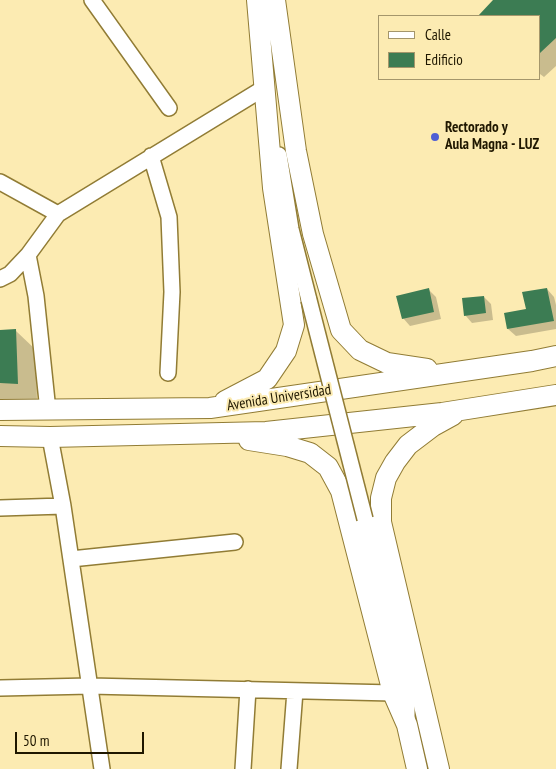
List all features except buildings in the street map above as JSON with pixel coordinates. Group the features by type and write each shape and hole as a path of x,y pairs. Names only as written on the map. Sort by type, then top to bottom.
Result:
{"street":[{"path":"92,0 169,108"},
{"path":"258,0 267,20 279,157 290,229 310,300 365,519 417,769"},
{"path":"210,408 267,379 286,351 294,325 273,188 258,0"},
{"path":"267,20 274,0"},
{"path":"274,0 296,151 313,234 341,330 360,350 388,363 449,372"},
{"path":"0,279 10,274 28,255 58,214 264,88"},
{"path":"151,156 169,216 172,292 168,373"},
{"path":"0,182 58,214"},
{"path":"28,255 36,296 48,411"},
{"name":"Avenida Universidad","path":"0,410 210,408 556,356"},
{"name":"Avenida Universidad","path":"0,436 50,437 266,432 461,410 556,394"},
{"path":"439,769 381,522 381,498 386,478 394,462 408,445 433,426 461,410"},
{"path":"208,433 287,446 310,453 328,467 341,491 400,690 428,724"},
{"path":"50,437 63,506 102,769"},
{"path":"0,508 63,506"},
{"path":"71,560 235,542"},
{"path":"0,688 90,686 295,691 400,690"},
{"path":"243,769 248,689"},
{"path":"289,769 295,691"}],"place":[{"name":"Rectorado y Aula Magna - LUZ","path":"435,137"}]}
